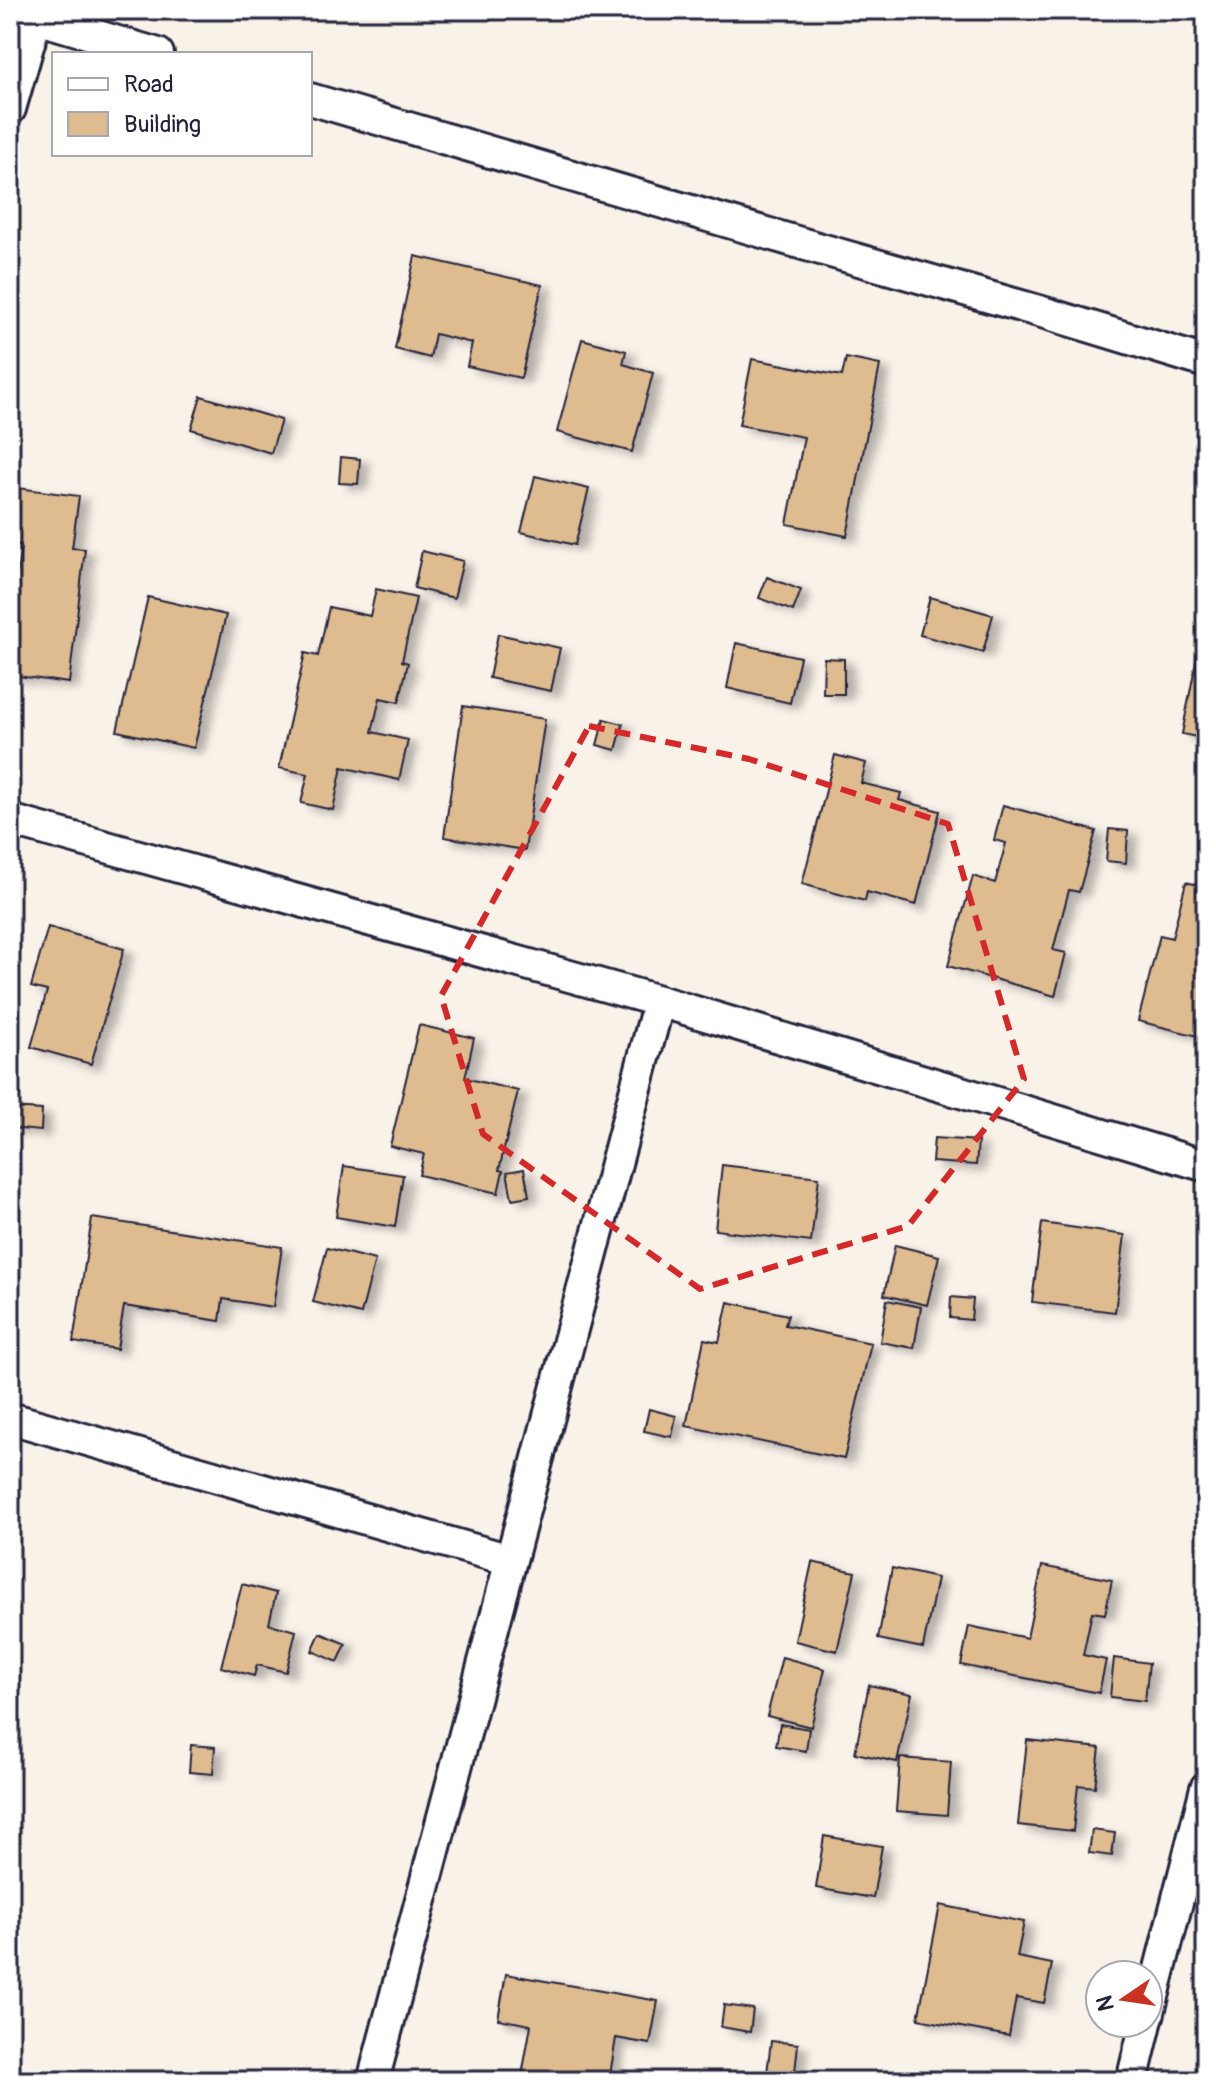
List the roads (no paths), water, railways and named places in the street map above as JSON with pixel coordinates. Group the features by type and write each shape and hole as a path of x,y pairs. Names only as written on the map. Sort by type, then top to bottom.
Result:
{"street":[{"path":"10,109 23,14 151,52"},
{"path":"312,100 1206,362"},
{"path":"10,820 659,1001 1206,1166"},
{"path":"373,2081 659,1001"},
{"path":"10,1418 510,1560"},
{"path":"1162,1959 1206,1788"},
{"path":"1132,2081 1142,2039"}]}
